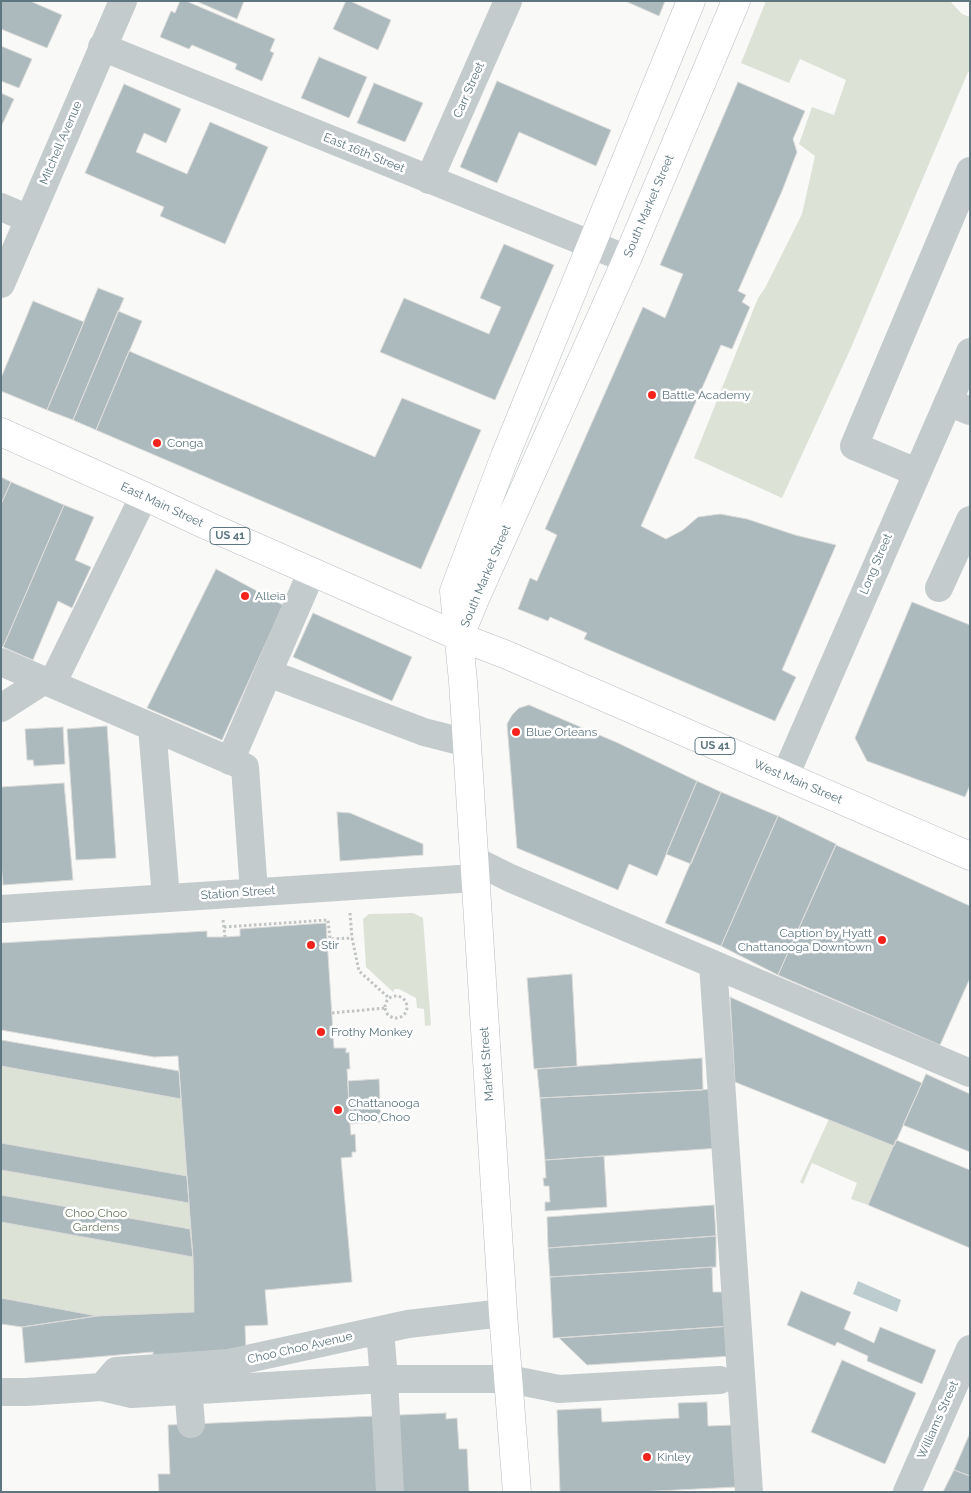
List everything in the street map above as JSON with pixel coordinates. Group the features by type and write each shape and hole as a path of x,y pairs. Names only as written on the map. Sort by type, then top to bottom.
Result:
{"main road":[{"name":"South Market Street","path":"460,637 454,591 504,456 691,1"},
{"name":"South Market Street","path":"460,637 475,599 626,259 736,1"},
{"name":"East Main Street","path":"1,432 460,637"},
{"name":"Market Street","path":"460,637 503,1313 517,1492"},
{"name":"West Main Street","path":"460,637 507,655 970,856"}],"street":[{"name":"Mitchell Avenue","path":"1,284 123,1"},
{"name":"Carr Street","path":"430,180 508,1"},
{"name":"East 16th Street","path":"102,47 626,259"},
{"path":"916,472 854,446 970,171"},
{"path":"1,207 29,220"},
{"name":"Long Street","path":"784,776 916,472 959,407 970,352"},
{"path":"1,708 47,683 144,496"},
{"path":"939,588 970,520"},
{"path":"230,761 312,571"},
{"path":"1,662 245,767 254,892"},
{"path":"268,673 424,732 467,743"},
{"path":"152,727 166,898"},
{"path":"475,869 520,882 970,1073"},
{"name":"Station Street","path":"1,909 254,892 475,869"},
{"path":"713,964 749,1492"},
{"name":"Choo Choo Avenue","path":"188,1378 246,1360 408,1324 503,1313"},
{"path":"380,1330 390,1492"},
{"name":"Williams Street","path":"907,1492 970,1349"},
{"name":"Choo Choo Avenue","path":"1,1392 102,1386 116,1371 188,1378 508,1379 559,1389 720,1380"},
{"path":"188,1378 191,1424"}],"path":[{"path":"350,916 352,938 359,971 389,998"},
{"path":"224,927 328,920 328,939 352,938"},
{"path":"397,995 404,998 408,1005 406,1012 400,1017 392,1017 385,1008 389,998 397,995"},
{"path":"332,1013 385,1008"},
{"path":"361,1108 376,1107"}],"green space":[{"path":"766,1 950,1 962,14 970,17 970,72 968,72 850,350 782,498 694,458 758,298 765,288 802,214 815,156 799,144 812,107 834,115 846,80 800,59 789,83 741,63"},
{"path":"413,913 423,918 431,1025 425,1026 424,1009 417,1008 416,998 399,989 395,989 393,992 366,967 363,919 369,914"},
{"name":"Choo Choo Gardens","path":"1,1066 181,1099 193,1257 194,1312 97,1316 1,1298"},
{"path":"829,1119 894,1146 868,1205 851,1199 857,1183 812,1163 803,1184 800,1182"}],"shaded area":[{"path":"858,1281 901,1300 897,1312 853,1294"}],"building":[{"path":"1,1 30,1 62,15 47,48 1,29"},
{"path":"180,1 186,1 275,39 270,51 274,53 262,81 235,69 237,64 192,45 189,49 160,37 171,11 175,13"},
{"path":"196,1 244,1 237,19"},
{"path":"346,1 350,1 391,20 378,50 333,29"},
{"path":"625,1 665,1 659,16"},
{"path":"1,46 32,59 19,88 1,81"},
{"path":"319,57 367,77 349,118 301,98"},
{"path":"497,81 611,130 596,166 519,132 497,183 460,167"},
{"name":"Battle Academy","path":"738,82 805,111 793,139 797,152 738,291 746,295 742,302 750,307 732,349 721,345 641,526 666,539 683,530 698,517 720,514 747,519 795,535 836,545 782,670 796,677 775,721 584,639 587,633 550,617 548,621 518,609 530,578 537,581 557,535 545,529 643,307 665,318 683,274 660,265"},
{"path":"374,83 423,103 405,142 357,123"},
{"path":"124,84 181,109 166,143 144,133 136,152 187,174 210,122 268,147 225,244 160,216 164,207 85,173"},
{"path":"1,93 14,99 1,127"},
{"path":"504,244 554,265 495,400 380,352 404,298 489,334 501,307 480,298"},
{"path":"98,288 124,298 73,420 47,410"},
{"path":"33,301 84,322 47,410 1,391 1,378"},
{"path":"118,311 142,321 96,430 73,420"},
{"path":"129,351 375,457 402,398 481,430 421,569 96,430"},
{"path":"1,477 11,482 1,504"},
{"path":"11,482 64,505 3,647 1,646 1,504"},
{"path":"64,505 94,517 75,560 91,567 72,608 58,601 33,660 3,647"},
{"path":"216,569 283,605 222,740 147,708"},
{"path":"912,602 970,625 970,785 965,797 867,761 855,738"},
{"path":"313,613 412,657 392,701 293,657"},
{"path":"529,705 618,743 697,781 657,876 629,864 618,890 517,848 507,724 519,708"},
{"path":"107,726 116,858 76,860 67,729"},
{"path":"63,727 65,764 34,766 33,760 27,760 25,729"},
{"path":"697,781 721,792 691,864 666,854"},
{"path":"64,783 73,880 3,885 1,863 1,787"},
{"path":"721,792 778,816 721,946 665,923"},
{"path":"337,812 350,813 423,844 423,855 340,861"},
{"path":"778,816 836,844 778,975 721,946"},
{"name":"Caption by Hyatt Chattanooga Downtown","path":"836,845 970,906 970,978 940,1045 778,975"},
{"path":"326,923 334,1048 346,1048 346,1053 349,1052 350,1069 347,1069 350,1124 351,1135 355,1134 356,1152 352,1152 352,1157 341,1158 352,1282 265,1290 268,1325 245,1326 246,1351 153,1355 153,1352 25,1363 22,1327 97,1316 194,1312 193,1257 178,1056 154,1057 1,1030 1,943 207,931 207,937 225,937 240,936 240,929"},
{"path":"572,974 577,1066 534,1069 527,978"},
{"path":"730,997 922,1083 894,1146 735,1082"},
{"path":"1,1040 179,1071 181,1099 1,1066"},
{"path":"702,1058 703,1090 540,1098 537,1069"},
{"path":"926,1074 970,1094 970,1152 903,1125"},
{"path":"379,1079 381,1122 350,1124 348,1081"},
{"path":"716,1089 720,1148 545,1160 540,1098"},
{"path":"896,1140 970,1170 970,1248 868,1205"},
{"path":"1,1143 187,1176 189,1203 1,1170"},
{"path":"604,1156 607,1207 545,1211 545,1202 550,1202 549,1186 544,1186 543,1178 546,1178 545,1160"},
{"path":"1,1195 190,1229 193,1257 1,1222"},
{"path":"714,1205 716,1236 548,1248 547,1217"},
{"path":"716,1236 716,1267 550,1277 548,1248"},
{"path":"712,1267 713,1292 729,1292 731,1326 553,1338 550,1277"},
{"path":"801,1291 851,1312 844,1329 874,1343 880,1327 936,1350 922,1384 867,1361 868,1356 837,1342 835,1346 787,1325"},
{"path":"1,1298 97,1316 22,1327 1,1324"},
{"path":"731,1326 732,1356 587,1365 559,1338"},
{"path":"842,1360 916,1393 885,1464 811,1432"},
{"name":"Kinley","path":"707,1402 708,1426 734,1425 736,1487 637,1492 560,1492 557,1410 601,1408 602,1422 679,1418 678,1403"},
{"path":"446,1413 446,1419 457,1418 459,1449 467,1449 469,1492 159,1492 158,1474 170,1474 168,1425"},
{"path":"970,1433 970,1476 954,1470"},
{"path":"954,1470 970,1476 970,1492 943,1492"}],"place":[{"name":"Battle Academy","path":"652,395"},
{"name":"Conga","path":"157,443"},
{"name":"Alleia","path":"245,596"},
{"name":"Blue Orleans","path":"516,732"},
{"name":"Caption by Hyatt Chattanooga Downtown","path":"882,940"},
{"name":"Stir","path":"311,945"},
{"name":"Frothy Monkey","path":"321,1032"},
{"name":"Chattanooga Choo Choo","path":"338,1110"},
{"name":"Kinley","path":"647,1457"}]}
